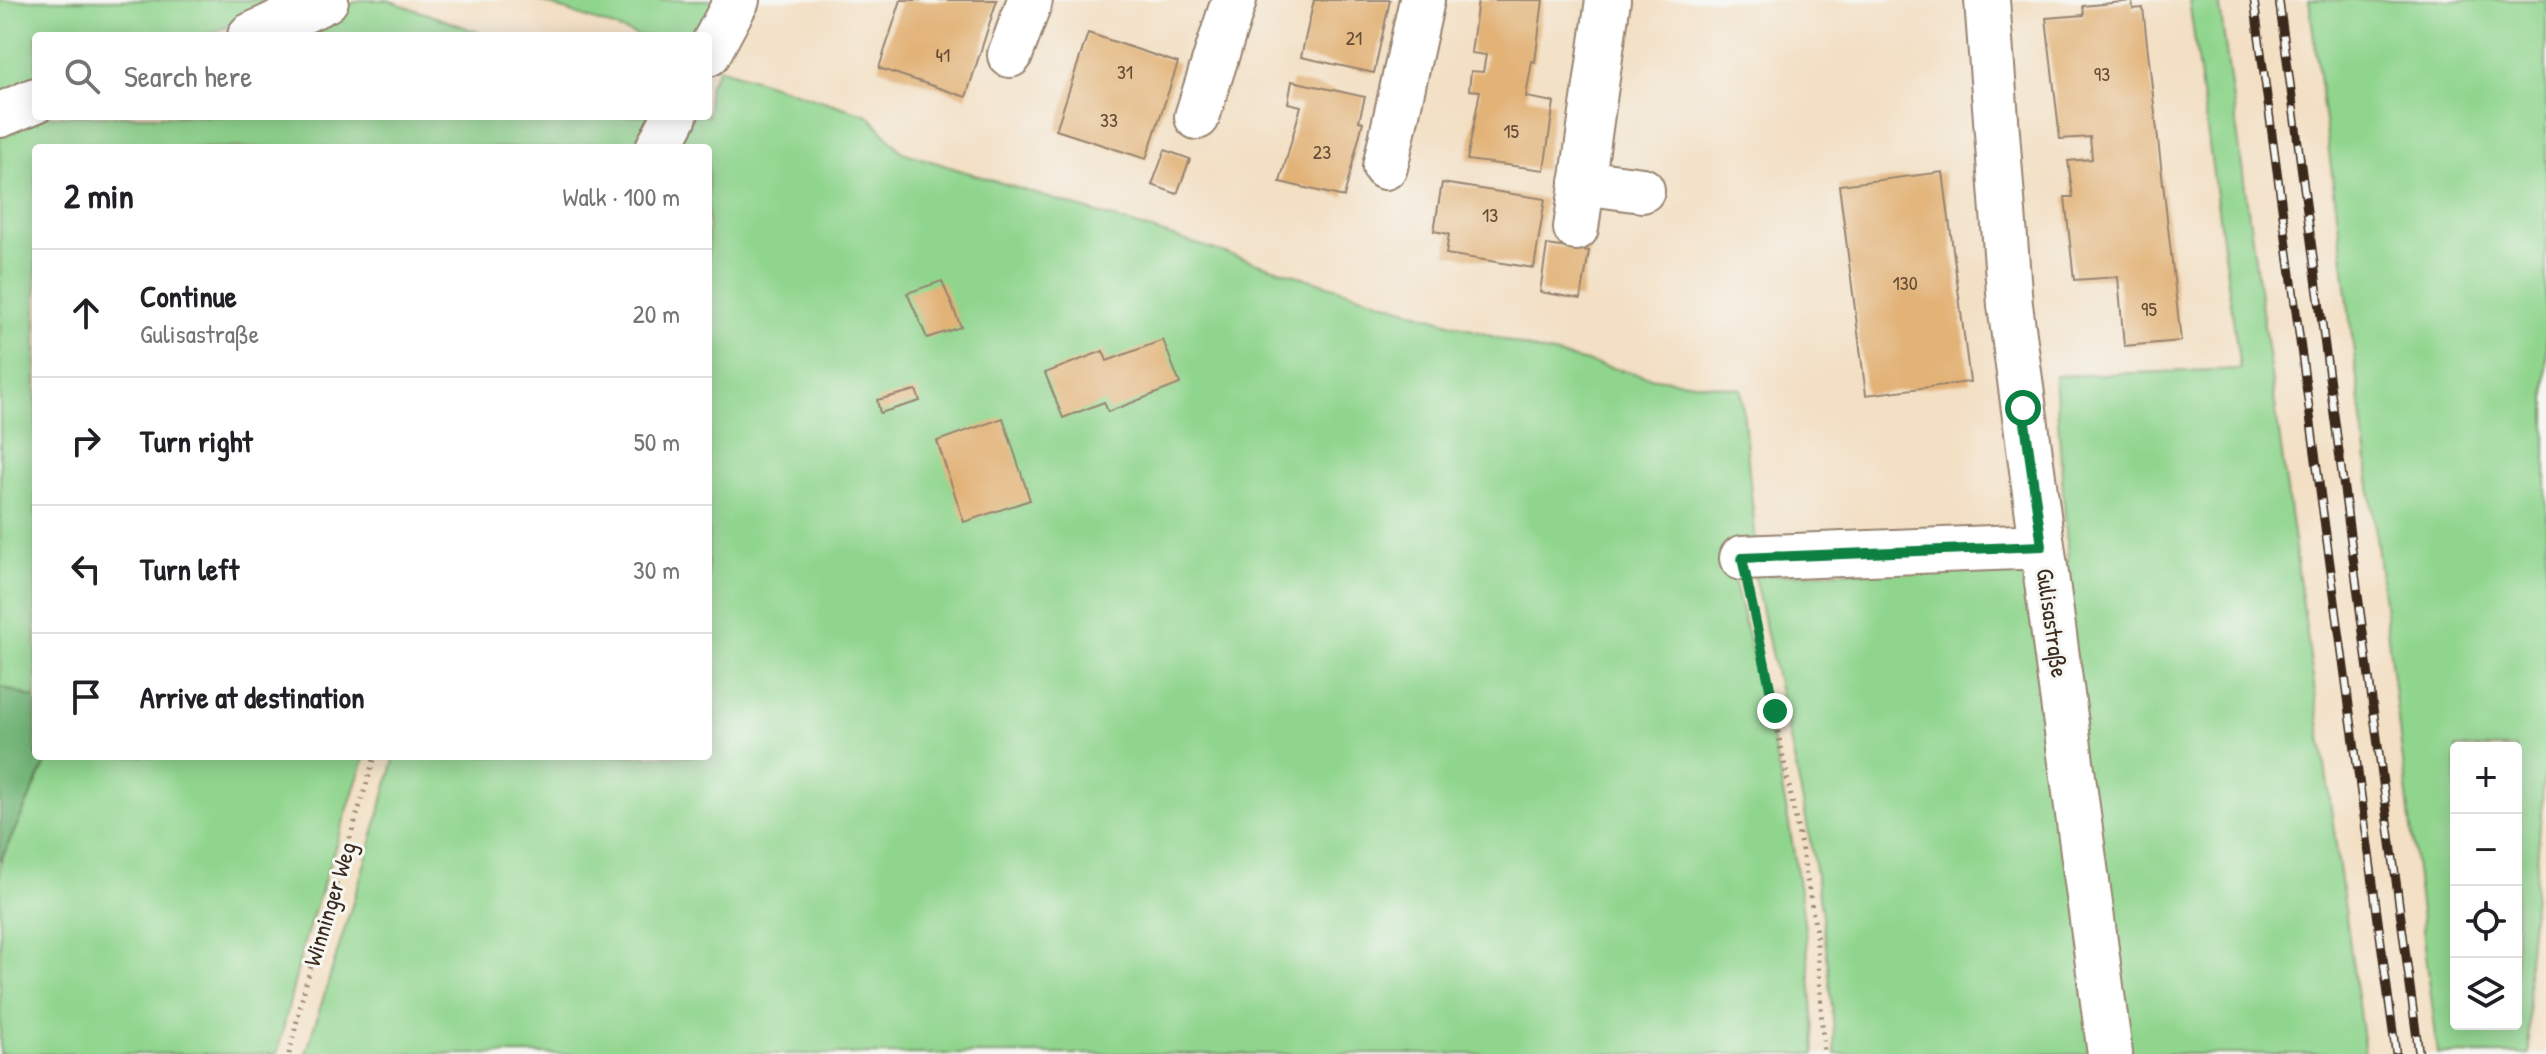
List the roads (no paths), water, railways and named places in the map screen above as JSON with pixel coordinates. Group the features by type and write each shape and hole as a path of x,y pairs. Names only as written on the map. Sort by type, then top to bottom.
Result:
{"street":[{"path":"258,32 326,0"},
{"path":"712,47 737,0"},
{"path":"1010,55 1030,0"},
{"path":"1197,117 1234,0"},
{"path":"1385,167 1422,0"},
{"path":"1576,228 1608,0"},
{"name":"Gulisastraße","path":"1987,0 2010,305 2110,1054"},
{"path":"0,115 32,102"},
{"path":"660,144 673,120"},
{"path":"1582,182 1642,190"},
{"path":"1742,558 2042,546"}],"railway":[{"path":"2254,0 2396,1054"},
{"path":"2279,0 2419,1054"}]}
